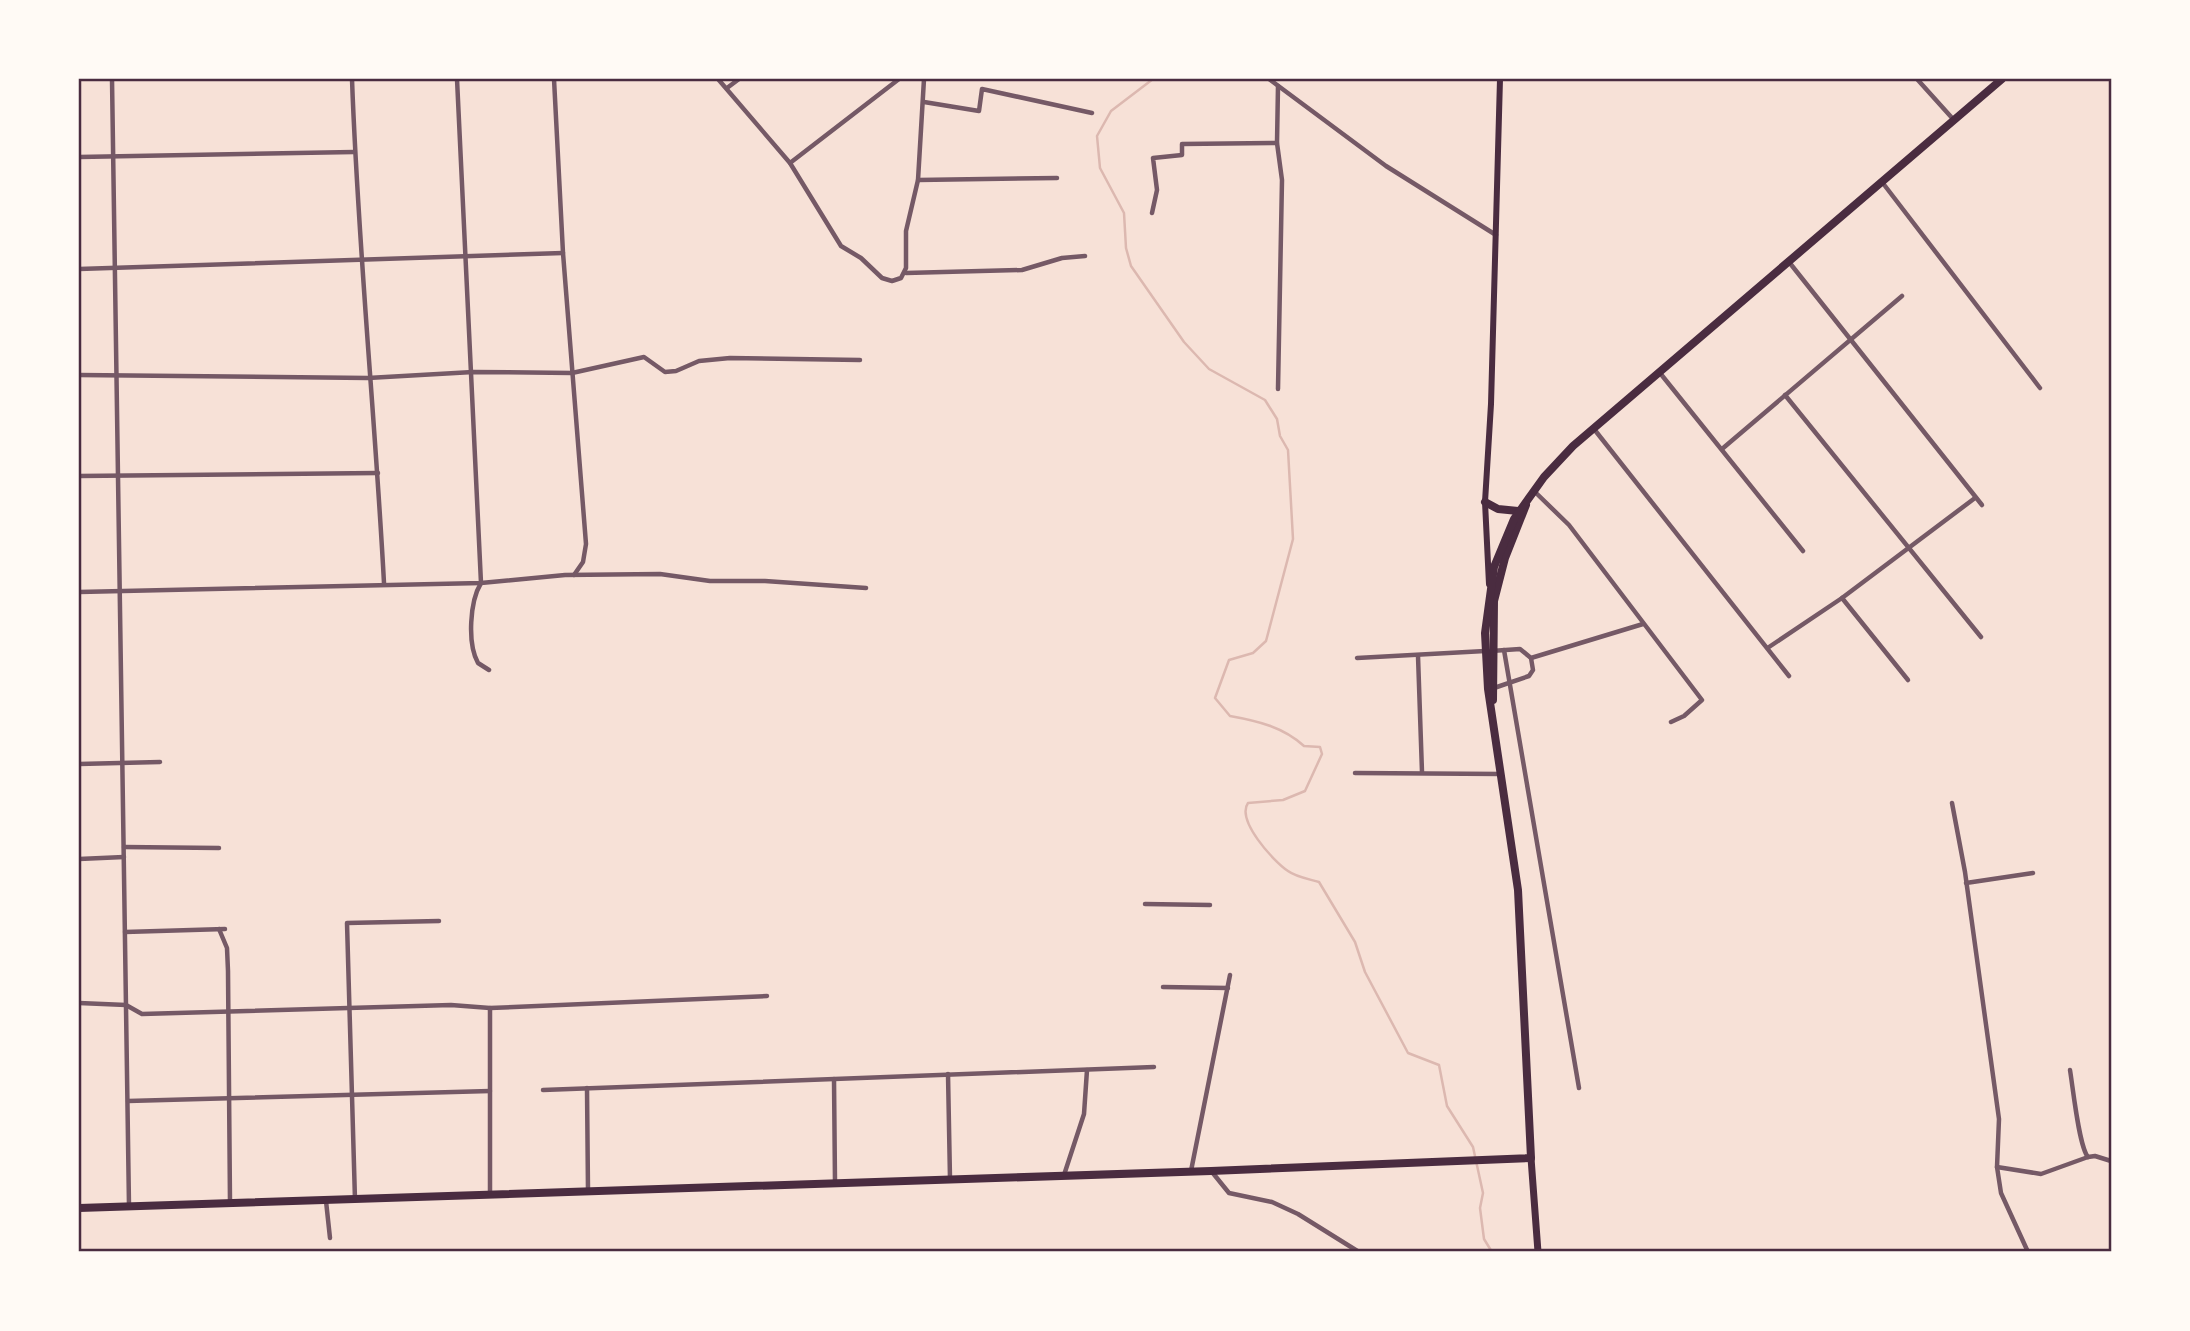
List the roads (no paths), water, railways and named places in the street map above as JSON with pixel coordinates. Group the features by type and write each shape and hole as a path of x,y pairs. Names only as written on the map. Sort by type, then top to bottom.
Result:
{"highway":[{"path":"79,1208 1190,1172 1531,1158 1521,931 1492,708 1488,651 1489,586 1499,552 1518,511 1556,464 2002,79"},
{"path":"1492,708 1494,688 1488,651 1492,615 1500,573 1530,495"},
{"path":"1485,502 1498,509 1518,511"}],"main road":[{"path":"1489,586 1485,502 1500,79"},
{"path":"1531,1158 1538,1252"}],"street":[{"path":"112,79 130,1207"},
{"path":"352,79 359,259 378,473 384,583"},
{"path":"457,79 481,583 474,594 470,637 478,663 489,670"},
{"path":"554,79 563,253 586,544 583,562 573,575"},
{"path":"718,79 790,163 841,246 861,258 881,278 892,281 901,278 906,268 906,231 918,180 924,79"},
{"path":"727,88 739,79"},
{"path":"790,163 899,79"},
{"path":"1269,79 1386,166 1496,235"},
{"path":"1917,79 1954,120"},
{"path":"1278,86 1276,143 1282,180 1278,389"},
{"path":"924,102 979,111 982,89 1092,113"},
{"path":"1152,213 1157,190 1153,158 1182,155 1182,144 1276,143"},
{"path":"79,157 354,152"},
{"path":"918,180 1057,178"},
{"path":"1882,181 2040,388"},
{"path":"79,269 467,254 563,253"},
{"path":"906,273 1022,270 1062,258 1085,256"},
{"path":"1788,261 1982,505"},
{"path":"1722,449 1902,296"},
{"path":"79,375 368,378 473,372 572,373 644,357 665,372 676,371 699,361 730,358 860,360"},
{"path":"1660,373 1803,551"},
{"path":"1785,395 1981,637"},
{"path":"1594,429 1769,647 1789,676"},
{"path":"79,476 378,473"},
{"path":"1530,495 1569,525 1702,700 1684,716 1671,722"},
{"path":"1769,647 1842,598 1975,498"},
{"path":"79,592 120,593 384,583 481,583 573,575 660,574 710,581 765,581 866,588"},
{"path":"1842,598 1908,680"},
{"path":"1531,659 1643,624"},
{"path":"1357,658 1520,649 1531,659 1533,670 1529,676 1494,688"},
{"path":"1504,650 1579,1088"},
{"path":"1418,656 1422,772"},
{"path":"79,764 160,762"},
{"path":"1355,773 1501,774"},
{"path":"1952,803 1999,1119 1997,1167 2001,1194 2028,1252"},
{"path":"124,847 219,848"},
{"path":"79,859 124,857"},
{"path":"1966,883 2033,873"},
{"path":"1145,904 1210,905"},
{"path":"355,1200 347,923 439,920"},
{"path":"125,932 222,929 227,948 229,1011 230,1204"},
{"path":"1190,1172 1230,975"},
{"path":"1163,986 1228,988"},
{"path":"79,1003 126,1005 142,1014 451,1005 490,1008 767,996"},
{"path":"490,1008 490,1195"},
{"path":"543,1090 1153,1067"},
{"path":"1064,1176 1084,1114 1087,1070"},
{"path":"2070,1070 2079,1112 2082,1150 2088,1157"},
{"path":"948,1074 950,1180"},
{"path":"834,1079 835,1184"},
{"path":"587,1088 588,1192"},
{"path":"128,1101 490,1091"},
{"path":"1997,1167 2042,1174 2088,1157 2095,1156 2111,1161"},
{"path":"1211,1171 1229,1193 1272,1202 1298,1214 1359,1252"},
{"path":"327,1200 330,1238"}],"waterway":[{"path":"1153,79 1111,111 1097,136 1100,168 1124,213 1126,248 1131,266 1184,342 1209,369 1265,400 1277,419 1280,436 1288,450 1293,539 1266,641 1253,653 1229,660 1215,698 1230,716 1279,729 1304,746 1320,747 1322,754 1305,791 1283,800 1248,803 1247,819 1258,840 1281,866 1295,875 1319,882 1355,942 1365,972 1408,1053 1439,1065 1447,1106 1473,1147 1483,1193 1480,1208 1484,1239 1492,1252"}]}
